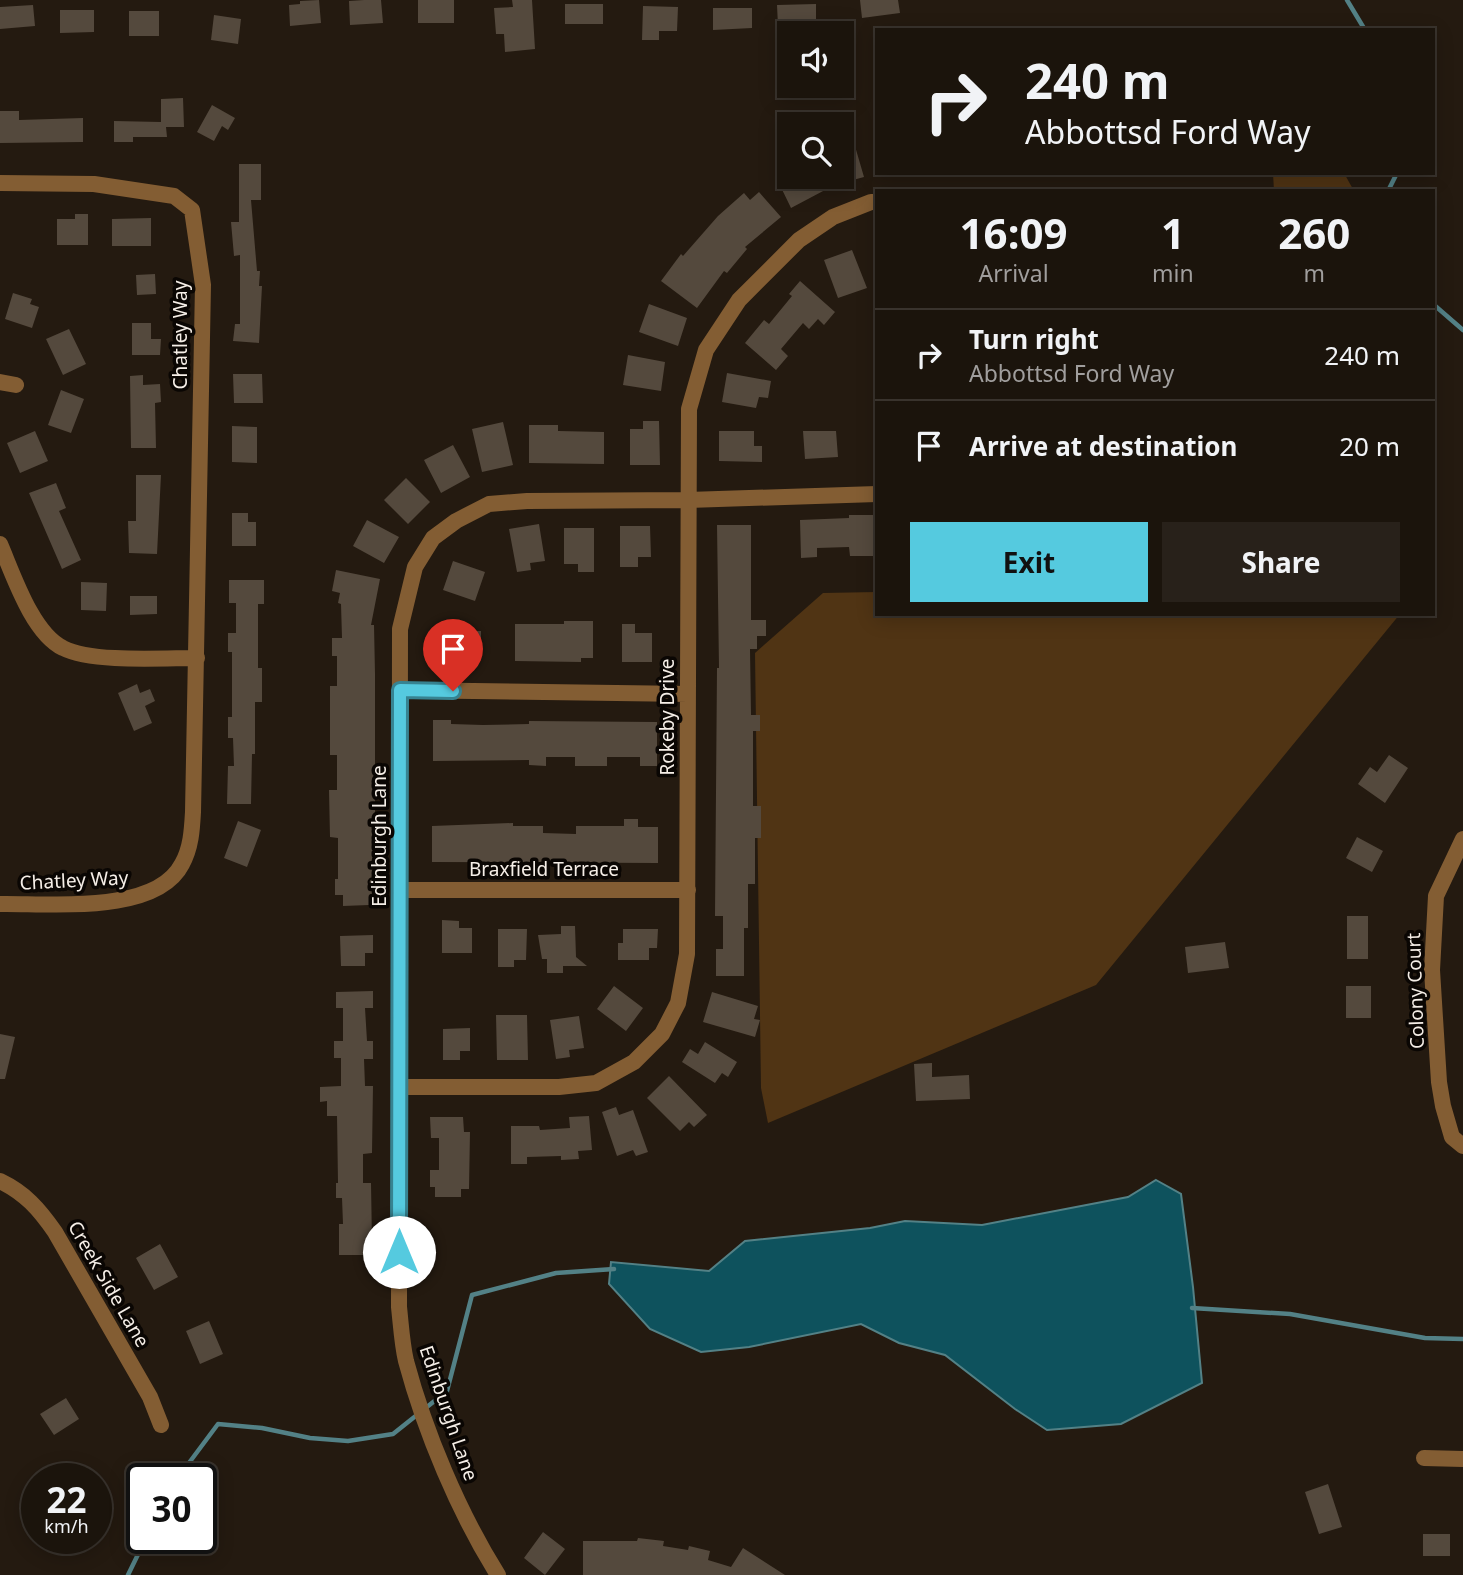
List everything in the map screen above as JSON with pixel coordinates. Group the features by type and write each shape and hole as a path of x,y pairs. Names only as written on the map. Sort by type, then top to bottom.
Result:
{"street":[{"name":"Chatley Way","path":"0,183 94,184 174,196 192,210 204,285 197,658 190,845 181,867 163,885 144,896 119,902 0,904"},
{"name":"Rokeby Drive","path":"399,1087 559,1087 596,1083 634,1062 662,1034 678,1003 687,954 689,409 706,350 738,300 799,240 833,217 875,202"},
{"name":"Edinburgh Lane","path":"498,1575 476,1541 439,1457 406,1360 399,1307 400,629 415,567 433,538 456,521 489,504 527,500 688,500 875,494"},
{"path":"0,544 29,611 44,631 63,648 124,659 197,658"},
{"path":"400,690 688,694"},
{"name":"Colony Court","path":"1461,1145 1452,1137 1439,1082 1432,970 1436,896 1463,839"},
{"name":"Braxfield Terrace","path":"400,890 688,890"},
{"name":"Creek Side Lane","path":"0,1181 19,1190 38,1207 55,1232 150,1397 161,1424"},
{"path":"1424,1458 1463,1459"}],"shaded area":[{"path":"1273,175 1345,175 1353,189 1274,189"},
{"path":"875,592 875,616 1398,616 1096,985 768,1123 761,1088 755,653 823,593"}],"water":[{"path":"1156,1180 1181,1194 1202,1383 1121,1424 1047,1430 945,1355 899,1343 861,1324 749,1347 701,1352 650,1329 609,1284 611,1262 709,1271 745,1241 870,1228 905,1221 982,1225 1128,1197"}],"building":[{"path":"319,0 321,23 290,26 289,5 300,4 300,1"},
{"path":"381,0 383,23 350,25 349,1"},
{"path":"418,0 454,0 454,23 418,23"},
{"path":"512,0 532,0 535,49 505,52 504,34 496,34 494,8 513,7"},
{"path":"860,0 898,0 900,13 862,18"},
{"path":"565,4 603,4 603,24 565,24"},
{"path":"816,4 816,21 778,21 777,5"},
{"path":"33,5 35,26 0,29 0,7"},
{"path":"643,6 678,7 677,31 659,31 659,40 642,40"},
{"path":"713,8 752,8 752,28 713,30"},
{"path":"60,10 94,10 94,32 60,33"},
{"path":"129,11 159,11 159,36 129,36"},
{"path":"214,15 241,19 238,44 211,40"},
{"path":"183,98 184,127 166,127 167,137 133,137 133,142 114,142 114,121 161,122 161,99"},
{"path":"212,105 235,118 228,130 222,126 214,141 197,132"},
{"path":"0,111 19,111 19,120 83,118 83,142 0,143"},
{"path":"854,143 864,177 854,180"},
{"path":"239,164 261,164 261,200 251,200 257,271 260,271 259,286 262,286 259,343 233,341 235,324 240,324 240,255 234,256 231,222 239,222"},
{"path":"782,189 827,189 791,208"},
{"path":"759,192 781,217 745,247 747,249 727,273 724,271 697,308 661,281 681,254 683,256 718,216 744,193 750,200"},
{"path":"75,214 88,214 88,245 57,245 57,219 75,219"},
{"path":"151,218 151,246 112,246 112,219"},
{"path":"852,250 867,288 838,298 824,260"},
{"path":"155,274 156,294 137,295 136,275"},
{"path":"800,281 835,312 824,325 818,319 809,329 803,323 781,349 788,356 776,370 745,343 764,320 769,324 792,296 789,294"},
{"path":"13,293 32,299 30,304 39,307 32,328 5,319"},
{"path":"649,304 687,318 678,346 639,332"},
{"path":"132,323 151,323 151,339 161,339 160,355 132,355"},
{"path":"69,329 86,364 63,375 46,339"},
{"path":"628,355 665,362 661,391 623,385"},
{"path":"727,373 771,381 768,398 759,397 756,408 722,402"},
{"path":"233,374 262,374 263,403 234,403"},
{"path":"143,375 143,385 160,384 161,402 155,403 156,448 131,448 130,376"},
{"path":"61,390 84,399 71,433 48,425"},
{"path":"643,421 659,421 660,465 630,465 630,429 643,429"},
{"path":"503,422 513,465 482,472 472,429"},
{"path":"529,425 558,425 558,431 604,432 604,464 529,463"},
{"path":"232,426 257,427 257,463 232,462"},
{"path":"35,431 48,461 20,473 7,443"},
{"path":"719,431 754,431 754,446 762,446 762,462 719,461"},
{"path":"803,431 836,431 838,457 805,459"},
{"path":"453,445 470,477 441,493 424,460"},
{"path":"136,475 161,475 157,554 129,553 128,521 136,521"},
{"path":"406,478 430,502 408,524 384,500"},
{"path":"56,483 66,508 59,511 81,560 62,569 29,493"},
{"path":"232,513 248,513 248,522 256,522 256,546 232,546"},
{"path":"849,515 875,515 875,556 850,556 849,547 817,548 817,557 801,558 800,520 849,518"},
{"path":"367,520 399,537 384,563 353,546"},
{"path":"539,524 545,561 530,563 531,570 517,572 509,529"},
{"path":"717,525 751,525 751,620 766,620 766,636 757,636 757,649 750,649 751,715 760,715 760,731 753,731 753,806 761,806 761,838 755,838 755,884 748,884 744,976 716,976 716,949 723,949 723,916 715,916 719,668"},
{"path":"620,526 650,526 651,557 638,557 638,567 620,567"},
{"path":"564,528 594,528 594,572 578,572 578,564 564,564"},
{"path":"453,561 485,572 475,601 443,590"},
{"path":"336,570 380,579 371,625 374,625 375,674 375,858 374,896 369,896 369,905 343,906 343,895 335,895 335,879 338,879 338,838 330,837 329,790 337,790 337,755 330,755 330,686 337,686 337,656 332,656 332,638 342,638 341,604 338,603 340,593 332,591"},
{"path":"229,580 264,580 264,604 258,604 258,668 262,668 262,702 255,702 251,804 227,804 228,766 234,766 233,738 228,738 228,717 232,717 232,652 228,652 228,633 236,633 236,603 229,603"},
{"path":"81,582 107,583 106,611 81,610"},
{"path":"130,596 157,596 157,614 130,615"},
{"path":"564,621 593,621 593,658 581,658 581,662 515,661 515,624 564,624"},
{"path":"622,624 635,624 635,633 652,633 652,662 622,662"},
{"path":"481,631 481,648 473,648 473,661 435,662 435,632"},
{"path":"137,684 140,693 150,689 155,701 145,706 152,723 134,731 118,693"},
{"path":"433,720 451,720 451,724 483,725 529,724 529,721 657,722 657,766 640,766 640,757 607,757 607,766 575,766 575,757 546,757 546,766 529,765 529,760 433,761"},
{"path":"1389,755 1408,768 1385,803 1358,784 1370,767 1377,772"},
{"path":"624,819 638,819 638,827 658,827 658,863 432,862 432,826 513,823 513,826 543,826 543,833 576,834 576,826 624,826"},
{"path":"238,821 261,830 247,867 224,858"},
{"path":"1357,837 1383,851 1372,872 1346,858"},
{"path":"1347,916 1368,916 1368,959 1347,959"},
{"path":"442,920 459,921 459,928 472,928 472,953 442,953"},
{"path":"561,926 575,926 576,957 587,966 563,966 563,973 547,973 547,959 542,959 538,935 561,934"},
{"path":"498,929 527,929 526,960 514,960 514,967 498,967"},
{"path":"623,929 658,929 657,948 649,948 649,960 618,960 618,943 623,943"},
{"path":"373,935 373,953 365,953 365,966 341,966 340,936"},
{"path":"1225,942 1229,968 1188,973 1185,947"},
{"path":"614,986 643,1008 626,1031 597,1009"},
{"path":"1346,986 1371,986 1371,1018 1346,1018"},
{"path":"373,991 373,1008 365,1008 367,1041 373,1041 373,1059 364,1059 365,1086 373,1086 372,1153 363,1154 363,1183 371,1183 372,1242 364,1242 364,1255 339,1255 339,1224 343,1224 342,1198 336,1198 337,1116 327,1116 327,1101 320,1102 320,1087 341,1086 341,1058 334,1058 334,1041 343,1041 343,1008 336,1008 336,992"},
{"path":"712,992 758,1006 754,1019 760,1020 755,1037 703,1022"},
{"path":"496,1015 527,1015 528,1060 497,1060"},
{"path":"579,1016 584,1048 569,1050 570,1057 556,1059 550,1020"},
{"path":"470,1028 470,1051 460,1051 460,1060 443,1060 443,1029"},
{"path":"0,1034 15,1037 5,1079 0,1079"},
{"path":"705,1042 737,1062 728,1077 722,1073 715,1083 682,1062 690,1049 698,1054"},
{"path":"932,1063 932,1077 969,1075 970,1099 916,1101 914,1064"},
{"path":"669,1076 707,1115 694,1127 689,1122 680,1131 647,1098"},
{"path":"616,1107 619,1115 633,1110 648,1152 636,1156 633,1150 617,1156 602,1112"},
{"path":"589,1116 592,1150 578,1151 579,1159 561,1160 561,1156 527,1157 527,1164 511,1164 511,1126 539,1126 540,1130 570,1128 569,1117"},
{"path":"430,1117 463,1117 464,1132 470,1132 469,1189 461,1189 461,1197 435,1197 435,1187 430,1187 430,1170 439,1170 439,1138 431,1138"},
{"path":"160,1244 178,1277 154,1290 136,1258"},
{"path":"209,1321 223,1354 200,1364 186,1331"},
{"path":"66,1398 79,1419 54,1435 40,1414"},
{"path":"1328,1484 1342,1527 1319,1534 1305,1492"},
{"path":"543,1532 565,1549 545,1575 524,1558"},
{"path":"1423,1534 1450,1534 1450,1556 1423,1556"},
{"path":"638,1538 664,1541 663,1546 688,1550 689,1546 710,1551 708,1560 731,1567 743,1548 785,1575 583,1575 583,1541 637,1541"}],"waterway":[{"path":"1347,0 1364,28"},
{"path":"1389,189 1396,175"},
{"path":"1435,306 1463,330"},
{"path":"189,1463 218,1424 348,1441 393,1434 447,1391 472,1295 556,1273 614,1269"},
{"path":"1192,1308 1290,1314 1425,1338 1463,1339"},
{"path":"128,1575 138,1554"}],"route":[{"path":"399,1252 400,690 453,691"}]}
